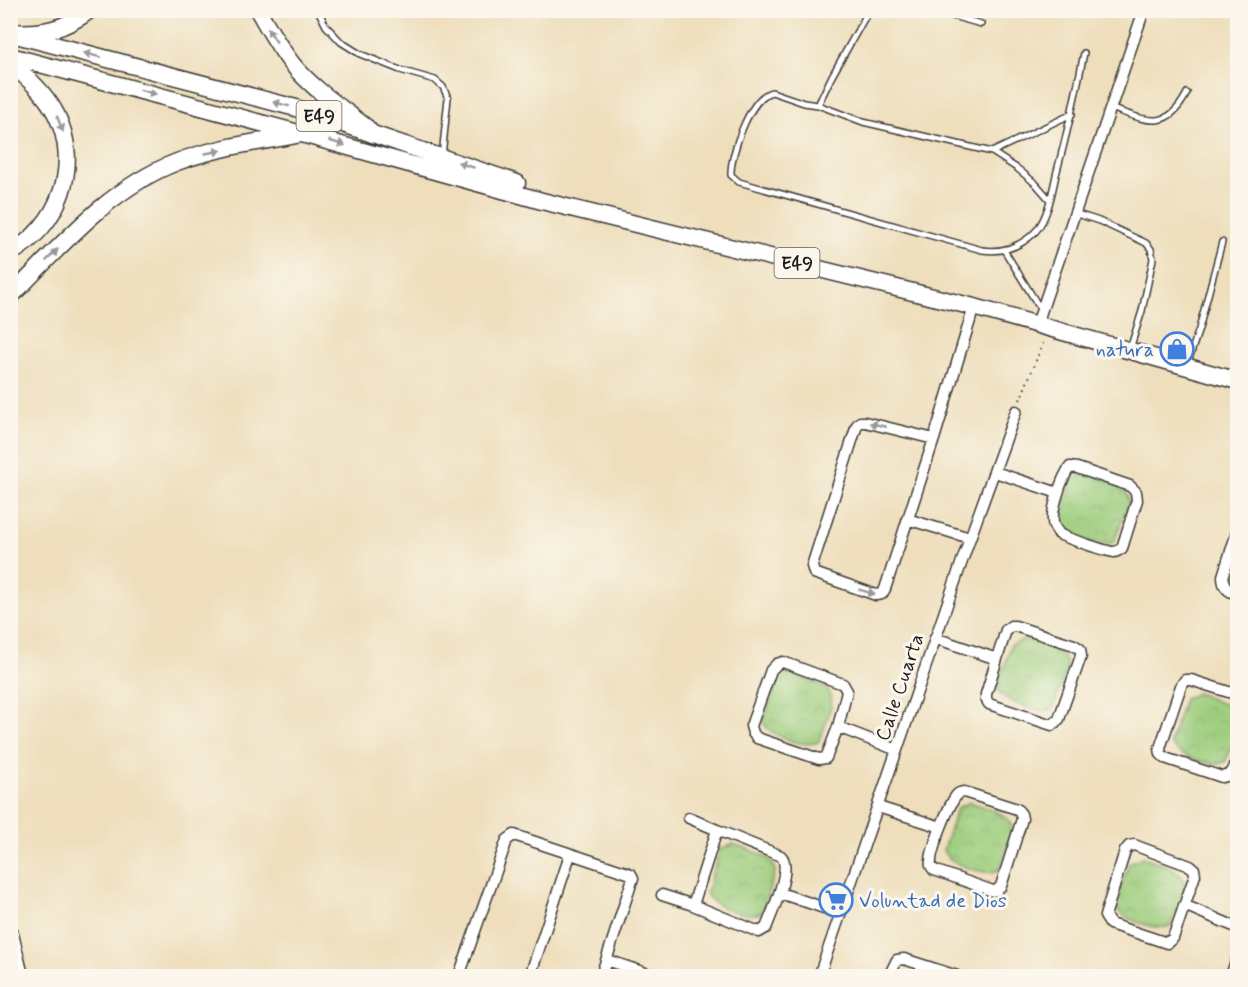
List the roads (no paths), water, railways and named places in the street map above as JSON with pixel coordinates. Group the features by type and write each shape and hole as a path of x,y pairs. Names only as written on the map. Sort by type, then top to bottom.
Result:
{"main road":[{"path":"10,33 46,32 73,22 90,10"},
{"path":"258,10 274,39 294,65 314,86 372,134"},
{"name":"E49","path":"10,33 296,108 620,219"},
{"name":"E49","path":"10,56 542,201 974,307 1043,321 1130,350 1238,381"},
{"path":"10,63 31,80 51,106 62,130 67,157 66,176 57,206 38,233 10,253"},
{"path":"10,297 94,214 140,181 176,162 197,155 302,134"},
{"path":"10,934 20,976"}],"street":[{"path":"1043,321 1074,213 1144,10"},
{"path":"934,438 865,422 856,424 812,572 876,595 882,594 934,438 974,307"},
{"name":"Calle Cuarta","path":"819,976 969,538 1016,411"},
{"path":"1070,468 1077,468 1130,486 1136,492 1137,500 1122,548 1115,552 1106,551 1059,534 1052,518 1058,493 1066,472 1070,468"},
{"path":"994,472 1058,493"},
{"path":"907,519 969,538"},
{"path":"1238,529 1222,576 1227,591 1238,595"},
{"path":"1011,626 1074,645 1080,649 1081,656 1056,723 1052,725 989,704 986,694 997,659 1006,630 1011,626"},
{"path":"935,638 997,659"},
{"path":"783,662 843,684 847,691 838,727 826,758 819,759 758,738 751,726 771,670 783,662"},
{"path":"1238,694 1185,680 1180,686 1160,748 1165,758 1222,777 1232,773 1238,759"},
{"path":"838,727 897,750"},
{"path":"964,792 1017,809 1022,819 1001,886 997,890 993,891 934,870 930,859 941,827 959,793 964,792"},
{"path":"878,807 941,827"},
{"path":"662,895 759,932 766,927 780,893 786,865 781,855 688,818"},
{"path":"693,905 717,830"},
{"path":"459,976 507,840 514,835 631,874 633,878 601,976"},
{"path":"1134,845 1194,869 1195,875 1184,905 1173,938 1167,943 1110,924 1105,916 1125,850 1129,846 1134,845"},
{"path":"530,976 570,855"},
{"path":"780,893 839,914"},
{"path":"1184,905 1238,928"},
{"path":"1231,976 1238,956"},
{"path":"889,976 897,960 904,959 957,976"},
{"path":"607,960 654,976"}],"lane":[{"path":"318,10 326,26 341,42 360,54 400,70 435,80 443,87 448,98 442,157"},
{"path":"818,105 869,10"},
{"path":"931,10 981,24"},
{"path":"1050,200 1018,169 992,152 863,122 818,105 804,103 772,92 760,97 746,120 730,164 731,176 739,182 960,244 998,252 1017,246 1037,230 1050,200 1072,114 1084,53"},
{"path":"1110,108 1153,120 1168,118 1179,108 1187,93"},
{"path":"992,152 1072,114"},
{"path":"1074,213 1099,221 1146,243 1151,249 1153,259 1142,311 1130,350"},
{"path":"1186,366 1199,329 1222,242"},
{"path":"1004,250 1043,321"}],"place":[{"name":"natura","path":"1177,349"},
{"name":"Voluntad de Dios","path":"836,900"}]}
